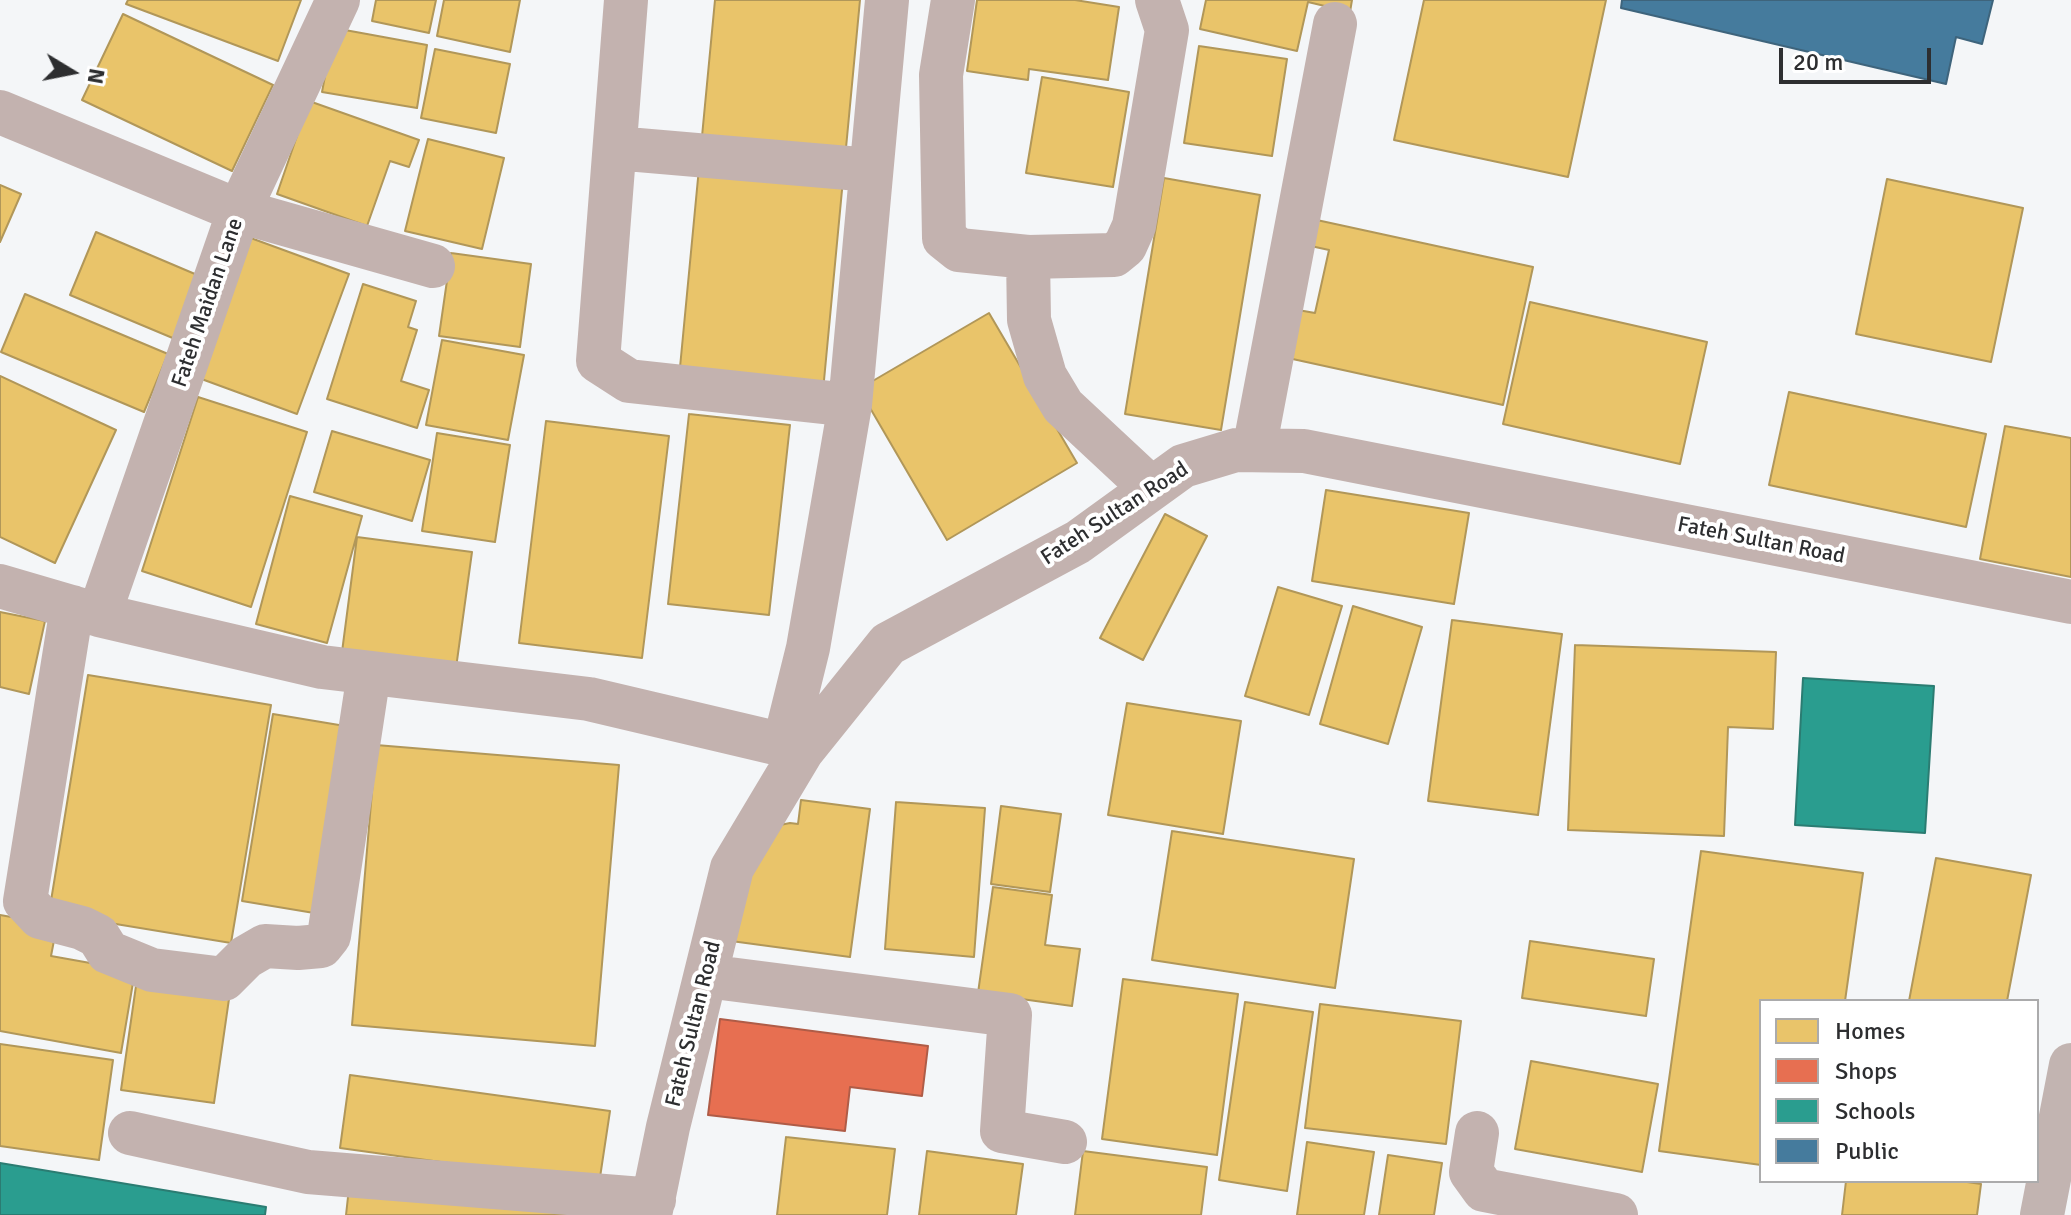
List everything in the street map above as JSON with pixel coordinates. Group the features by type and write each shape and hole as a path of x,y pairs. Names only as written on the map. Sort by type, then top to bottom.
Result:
{"main road":[{"path":"2042,1215 2071,1065"}],"street":[{"name":"Fateh Maidan Lane","path":"338,0 239,211 86,611 25,901 40,917 82,928 98,936 108,952 152,970 224,979 246,957 265,946 321,946 329,936 369,673"},
{"path":"626,0 598,361 629,381 850,405"},
{"path":"0,586 86,611 322,667 589,699 793,748 850,405 887,0"},
{"path":"953,0 941,75 944,238 959,250 1028,257 1114,255 1125,246 1134,226 1167,30 1157,0"},
{"path":"1254,450 1335,24"},
{"path":"0,112 239,211 433,266"},
{"path":"615,148 871,170"},
{"path":"1028,257 1029,320 1045,376 1063,406 1151,488"},
{"name":"Fateh Sultan Road","path":"652,1207 668,1127 732,868 793,748 888,644 1078,542 1183,466 1236,450 1304,451 2071,602"},
{"path":"706,976 1010,1015 1002,1131 1065,1142"},
{"path":"130,1133 308,1172 652,1207"},
{"path":"1477,1133 1471,1172 1484,1190 1616,1215"}],"building: Homes":[{"path":"128,0 301,0 278,61 126,4"},
{"path":"376,0 436,0 429,33 372,21"},
{"path":"444,0 520,0 510,52 437,36"},
{"path":"715,0 860,0 821,412 677,399"},
{"path":"977,0 1075,0 1119,7 1108,80 1029,69 1028,80 967,71"},
{"path":"1206,0 1352,0 1350,12 1308,2 1297,51 1200,29"},
{"path":"1424,0 1606,0 1568,177 1394,140"},
{"path":"123,14 273,85 232,171 82,100"},
{"path":"334,28 427,45 417,108 322,92"},
{"path":"1199,46 1287,59 1272,156 1184,143"},
{"path":"435,49 510,64 496,133 421,118"},
{"path":"1042,77 1129,92 1113,187 1026,173"},
{"path":"309,101 419,140 409,167 390,161 367,226 277,194"},
{"path":"428,139 504,158 482,249 405,231"},
{"path":"1164,178 1260,195 1221,430 1125,414"},
{"path":"1887,179 2023,208 1991,362 1856,334"},
{"path":"0,185 21,194 0,242"},
{"path":"1303,217 1533,267 1503,405 1288,358 1298,310 1315,313 1329,250 1297,243"},
{"path":"96,232 202,277 175,339 70,295"},
{"path":"248,237 349,274 297,414 196,377"},
{"path":"451,253 531,264 520,347 439,336"},
{"path":"363,284 416,301 408,327 417,330 401,381 429,390 417,428 327,399"},
{"path":"25,294 168,354 144,412 1,352"},
{"path":"1530,302 1707,342 1680,464 1503,424"},
{"path":"989,313 1077,463 947,540 859,389"},
{"path":"442,340 524,355 508,440 426,425"},
{"path":"0,376 116,430 55,563 0,537"},
{"path":"1789,392 1986,434 1966,527 1769,485"},
{"path":"198,397 307,432 251,607 142,571"},
{"path":"689,414 790,425 769,615 668,604"},
{"path":"546,421 669,436 642,658 519,643"},
{"path":"2005,426 2071,438 2071,577 1980,559"},
{"path":"332,431 430,460 412,521 314,492"},
{"path":"437,433 510,445 495,542 422,531"},
{"path":"1326,490 1469,513 1454,604 1312,581"},
{"path":"290,496 362,516 327,643 256,624"},
{"path":"1165,514 1207,536 1143,660 1100,638"},
{"path":"357,537 472,552 456,668 342,652"},
{"path":"1278,587 1342,606 1309,715 1245,696"},
{"path":"1353,606 1422,627 1388,744 1320,724"},
{"path":"0,612 45,621 29,694 0,687"},
{"path":"1452,620 1562,634 1538,815 1428,801"},
{"path":"1575,645 1776,652 1773,729 1728,727 1724,836 1568,830"},
{"path":"88,675 271,705 231,943 49,913"},
{"path":"1127,703 1241,721 1223,834 1108,815"},
{"path":"273,714 351,727 320,914 242,901"},
{"path":"376,745 619,765 595,1046 352,1025"},
{"path":"801,800 870,809 850,957 731,941 753,838 770,827 798,824"},
{"path":"896,802 985,808 974,957 885,949"},
{"path":"1001,806 1061,814 1050,892 991,884"},
{"path":"1172,831 1354,859 1335,988 1152,960"},
{"path":"1701,851 1863,873 1845,999 1759,999 1759,1165 1659,1151"},
{"path":"1936,858 2031,875 2007,999 1909,999"},
{"path":"993,887 1052,895 1045,945 1080,949 1072,1006 978,993"},
{"path":"0,915 57,925 51,956 135,971 121,1053 0,1031"},
{"path":"1530,941 1654,959 1646,1016 1522,998"},
{"path":"138,972 231,985 214,1103 121,1090"},
{"path":"1123,979 1238,994 1217,1155 1102,1139"},
{"path":"1245,1002 1313,1012 1287,1191 1219,1180"},
{"path":"1320,1004 1461,1021 1446,1144 1305,1128"},
{"path":"0,1044 113,1060 99,1160 0,1146"},
{"path":"1531,1061 1658,1084 1642,1172 1515,1149"},
{"path":"350,1075 610,1111 599,1184 340,1148"},
{"path":"786,1137 895,1149 887,1215 777,1215"},
{"path":"1307,1142 1374,1152 1364,1215 1297,1215"},
{"path":"927,1151 1023,1164 1016,1215 919,1215"},
{"path":"1083,1151 1207,1167 1201,1215 1075,1215"},
{"path":"1388,1155 1442,1163 1434,1215 1379,1215"},
{"path":"1846,1183 1981,1184 1977,1215 1842,1215"},
{"path":"349,1188 614,1215 346,1215"}],"building: Shops":[{"path":"720,1019 928,1046 922,1096 850,1087 845,1131 708,1115"}],"building: Schools":[{"path":"1803,678 1934,686 1925,833 1795,825"},
{"path":"0,1163 266,1207 265,1215 0,1215"}],"building: Public":[{"path":"1622,0 1993,0 1982,44 1956,37 1946,84 1621,8"}]}
